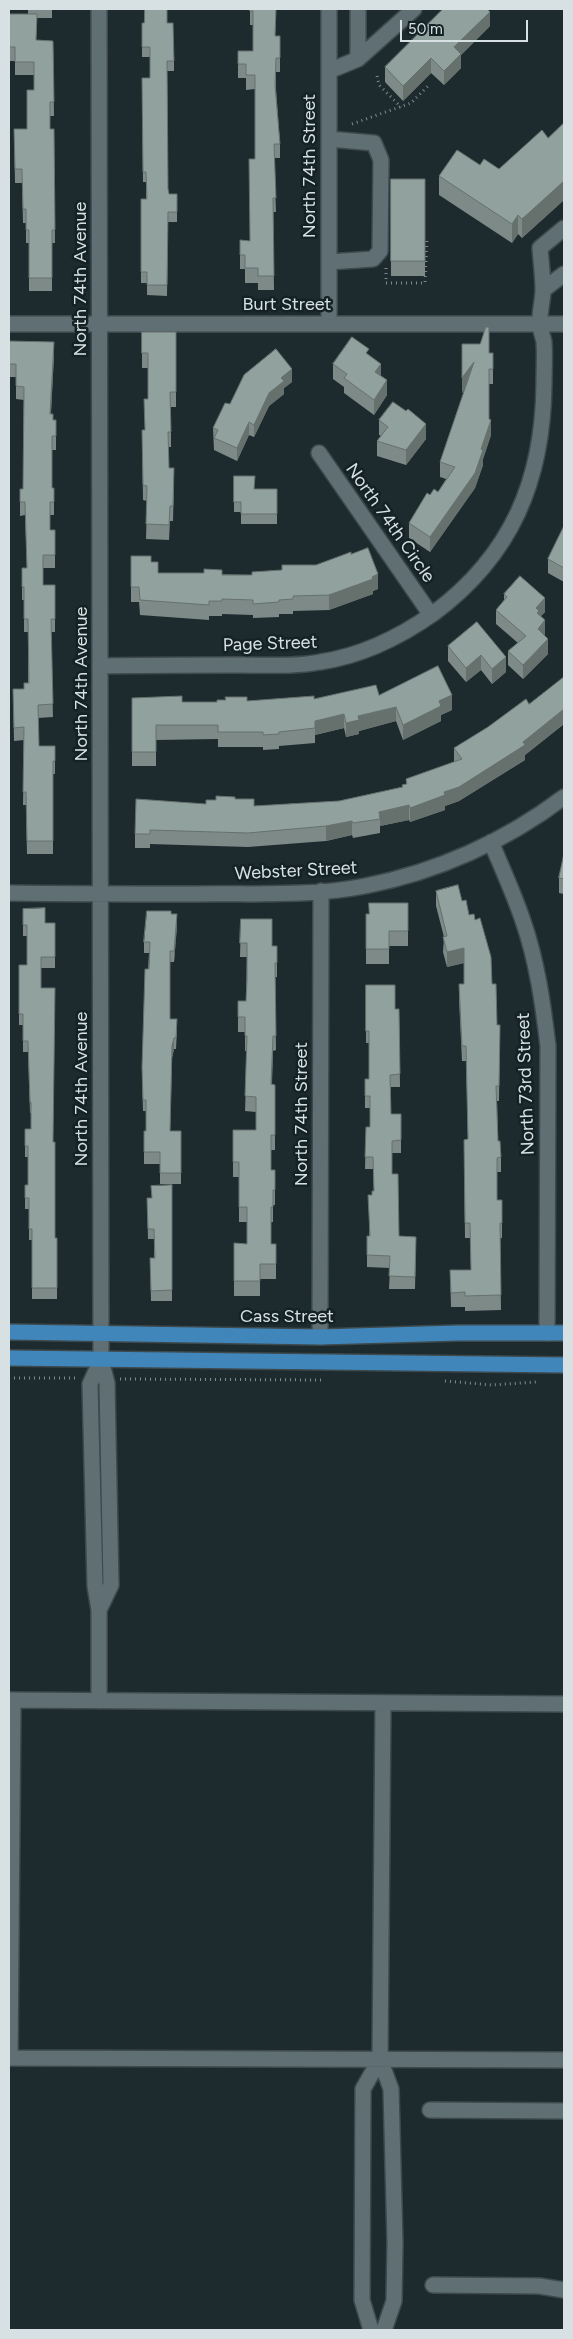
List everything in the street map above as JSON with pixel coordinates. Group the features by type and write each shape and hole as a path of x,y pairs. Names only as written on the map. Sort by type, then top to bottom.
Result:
{"main road":[{"name":"Cass Street","path":"9,1332 320,1337 564,1333"},
{"path":"9,1358 564,1365"}],"street":[{"name":"North 74th Avenue","path":"99,9 101,1360"},
{"name":"North 74th Street","path":"329,9 329,324"},
{"path":"358,9 358,59"},
{"path":"329,71 358,59 414,9"},
{"path":"329,139 374,143 381,160 380,251 373,259 329,262"},
{"path":"431,615 454,598 484,566 506,536 521,507 535,468 541,442 544,414 544,342 540,324 543,290 540,248 564,228"},
{"path":"543,290 564,274"},
{"name":"Burt Street","path":"9,324 564,324"},
{"name":"North 74th Circle","path":"319,453 431,615"},
{"name":"Page Street","path":"101,666 288,665 320,662 348,656 376,646 431,615"},
{"name":"Webster Street","path":"9,893 283,893 364,886 408,876 454,860 492,842 540,814 564,796"},
{"name":"North 73rd Street","path":"492,842 524,922 539,979 545,1017 548,1046 547,1333"},
{"name":"North 74th Street","path":"320,1337 322,891"},
{"path":"99,1700 99,1610 95,1586 90,1384 99,1378 101,1360"},
{"path":"564,1704 11,1700 9,2058 564,2060"},
{"path":"382,1702 380,2059 391,2089 395,2243 394,2301 384,2330"},
{"path":"371,2330 362,2300 363,2089 380,2059"},
{"path":"430,2110 564,2111"},
{"path":"433,2286 539,2286 564,2290"}],"path":[{"path":"377,76 379,85 401,107"},
{"path":"347,126 411,103 430,84"},
{"path":"386,265 386,283 425,283 427,240"},
{"path":"9,1378 330,1380"},
{"path":"436,1380 492,1385 539,1382"}],"building":[{"path":"145,9 167,9 167,23 173,23 174,61 167,61 168,189 169,194 177,194 177,212 168,212 167,285 147,285 147,272 141,272 141,199 147,199 146,172 143,172 142,78 150,78 150,47 142,47 142,23 144,23"},
{"path":"250,9 276,9 275,36 280,36 280,58 276,58 275,85 280,144 274,144 276,198 273,198 274,276 258,276 258,268 245,268 245,255 240,255 240,240 250,241 249,159 255,159 255,75 246,75 246,64 238,64 238,51 253,51 253,11 250,11"},
{"path":"443,9 487,9 490,12 454,47 461,54 444,71 431,58 403,86 385,67"},
{"path":"9,14 37,14 36,40 53,41 54,102 50,102 50,129 54,129 55,230 52,230 52,278 29,278 29,230 26,230 26,209 23,209 22,169 15,169 14,129 27,129 27,90 34,90 34,62 15,62 15,47 9,47"},
{"path":"564,123 564,181 522,219 518,215 512,224 439,176 457,150 480,165 484,159 499,169 542,130 548,138"},
{"path":"391,179 425,179 425,261 391,261"},
{"path":"486,327 489,327 489,353 493,353 493,369 489,369 489,419 491,420 481,449 483,450 475,473 430,537 409,523 427,493 430,495 434,489 438,492 455,467 440,462 474,362 462,378 462,344 480,344"},
{"path":"142,332 176,332 176,392 170,392 171,432 168,432 169,468 174,468 173,506 170,506 169,525 146,524 147,486 143,485 142,430 145,430 144,399 148,399 148,353 142,353"},
{"path":"352,337 369,349 366,353 381,364 375,372 387,380 374,400 344,378 347,374 333,364"},
{"path":"9,341 54,342 50,414 53,414 53,420 56,420 56,436 52,436 52,488 54,488 54,502 50,502 50,530 55,530 55,555 43,555 43,585 55,585 55,619 51,619 53,704 38,705 39,746 55,746 55,761 53,761 53,841 27,841 26,792 23,792 24,727 14,728 13,689 24,689 24,683 29,683 28,619 24,619 24,587 22,587 22,568 27,568 25,502 20,502 20,489 23,489 24,387 16,386 16,364 9,364"},
{"path":"276,349 292,369 281,378 284,381 269,393 254,425 249,422 237,448 214,438 218,430 213,428 225,403 230,404 244,375"},
{"path":"393,402 406,411 408,409 426,424 406,450 377,441 388,427 379,420"},
{"path":"234,476 255,476 254,489 277,489 277,514 241,514 241,502 234,502"},
{"path":"564,526 564,568 548,559"},
{"path":"368,548 378,574 372,577 373,579 329,595 293,596 293,599 279,600 279,602 253,604 253,600 222,599 222,601 209,601 209,605 140,600 139,587 131,587 131,556 151,556 151,562 158,562 158,573 204,573 204,569 222,570 222,575 252,575 252,572 282,570 282,565 316,565"},
{"path":"520,576 545,598 536,608 539,611 537,613 545,620 538,629 548,639 523,665 508,651 526,636 496,610 507,597 504,594"},
{"path":"477,622 506,657 492,669 481,655 466,668 448,646"},
{"path":"438,666 452,695 439,701 441,706 403,725 396,707 358,716 359,720 346,723 344,714 315,721 315,728 279,732 279,734 263,735 263,732 218,732 218,725 156,725 156,752 132,752 132,698 182,696 182,702 217,702 217,700 226,700 225,697 247,697 247,701 314,696 314,699 376,685 379,695"},
{"path":"564,677 564,709 523,742 525,745 459,787 444,792 445,795 410,808 409,805 379,812 380,819 248,833 150,830 150,834 135,834 136,799 206,804 206,800 216,800 216,796 235,797 235,799 254,799 254,806 339,801 403,787 402,785 407,784 406,779 462,759 454,748 488,727 526,699 529,704"},
{"path":"564,854 564,879 559,878"},
{"path":"458,885 462,901 466,900 469,915 474,914 475,920 480,918 491,957 492,984 496,984 497,1025 500,1025 499,1086 496,1086 498,1141 500,1141 501,1157 497,1158 497,1200 502,1200 502,1223 500,1223 501,1295 465,1296 465,1292 451,1293 450,1270 471,1270 470,1223 465,1223 464,1140 468,1139 466,1046 462,1046 459,984 464,984 464,948 447,952 443,937 447,936 436,891"},
{"path":"369,903 408,903 408,931 389,931 389,949 366,949 366,914 369,914"},
{"path":"45,908 45,923 55,923 55,957 41,957 41,988 55,988 53,1142 55,1142 57,1288 32,1288 32,1229 29,1229 29,1198 25,1198 25,1185 28,1185 28,1146 25,1146 25,1129 31,1129 31,1102 28,1041 23,1041 23,1014 19,1014 19,965 27,965 27,925 23,925 23,909"},
{"path":"147,911 171,911 171,914 177,914 174,951 170,951 170,1019 177,1019 176,1038 174,1038 172,1046 170,1131 181,1131 181,1173 160,1173 160,1152 144,1152 146,1100 143,1100 142,1067 145,969 149,969 150,942 144,942"},
{"path":"241,919 272,919 272,946 277,946 277,963 275,963 276,1036 273,1036 271,1084 275,1085 275,1135 271,1135 271,1170 275,1170 275,1190 273,1190 273,1207 271,1207 271,1244 276,1244 276,1264 260,1264 260,1281 234,1281 234,1243 247,1244 247,1207 239,1207 239,1162 233,1162 233,1130 256,1130 256,1097 245,1096 247,1036 245,1036 245,1017 238,1017 238,1001 246,1001 247,980 247,943 240,943"},
{"path":"366,985 395,985 395,1009 399,1009 400,1074 390,1075 391,1114 401,1114 401,1140 392,1141 392,1174 398,1174 399,1236 416,1237 415,1277 389,1276 390,1256 367,1255 367,1236 370,1236 368,1195 372,1195 372,1191 374,1191 373,1157 365,1157 366,1127 370,1127 370,1096 365,1096 365,1079 369,1079 369,1031 366,1031"},
{"path":"172,1185 172,1290 151,1291 150,1258 155,1258 154,1229 148,1229 147,1198 152,1198 151,1186"}]}
